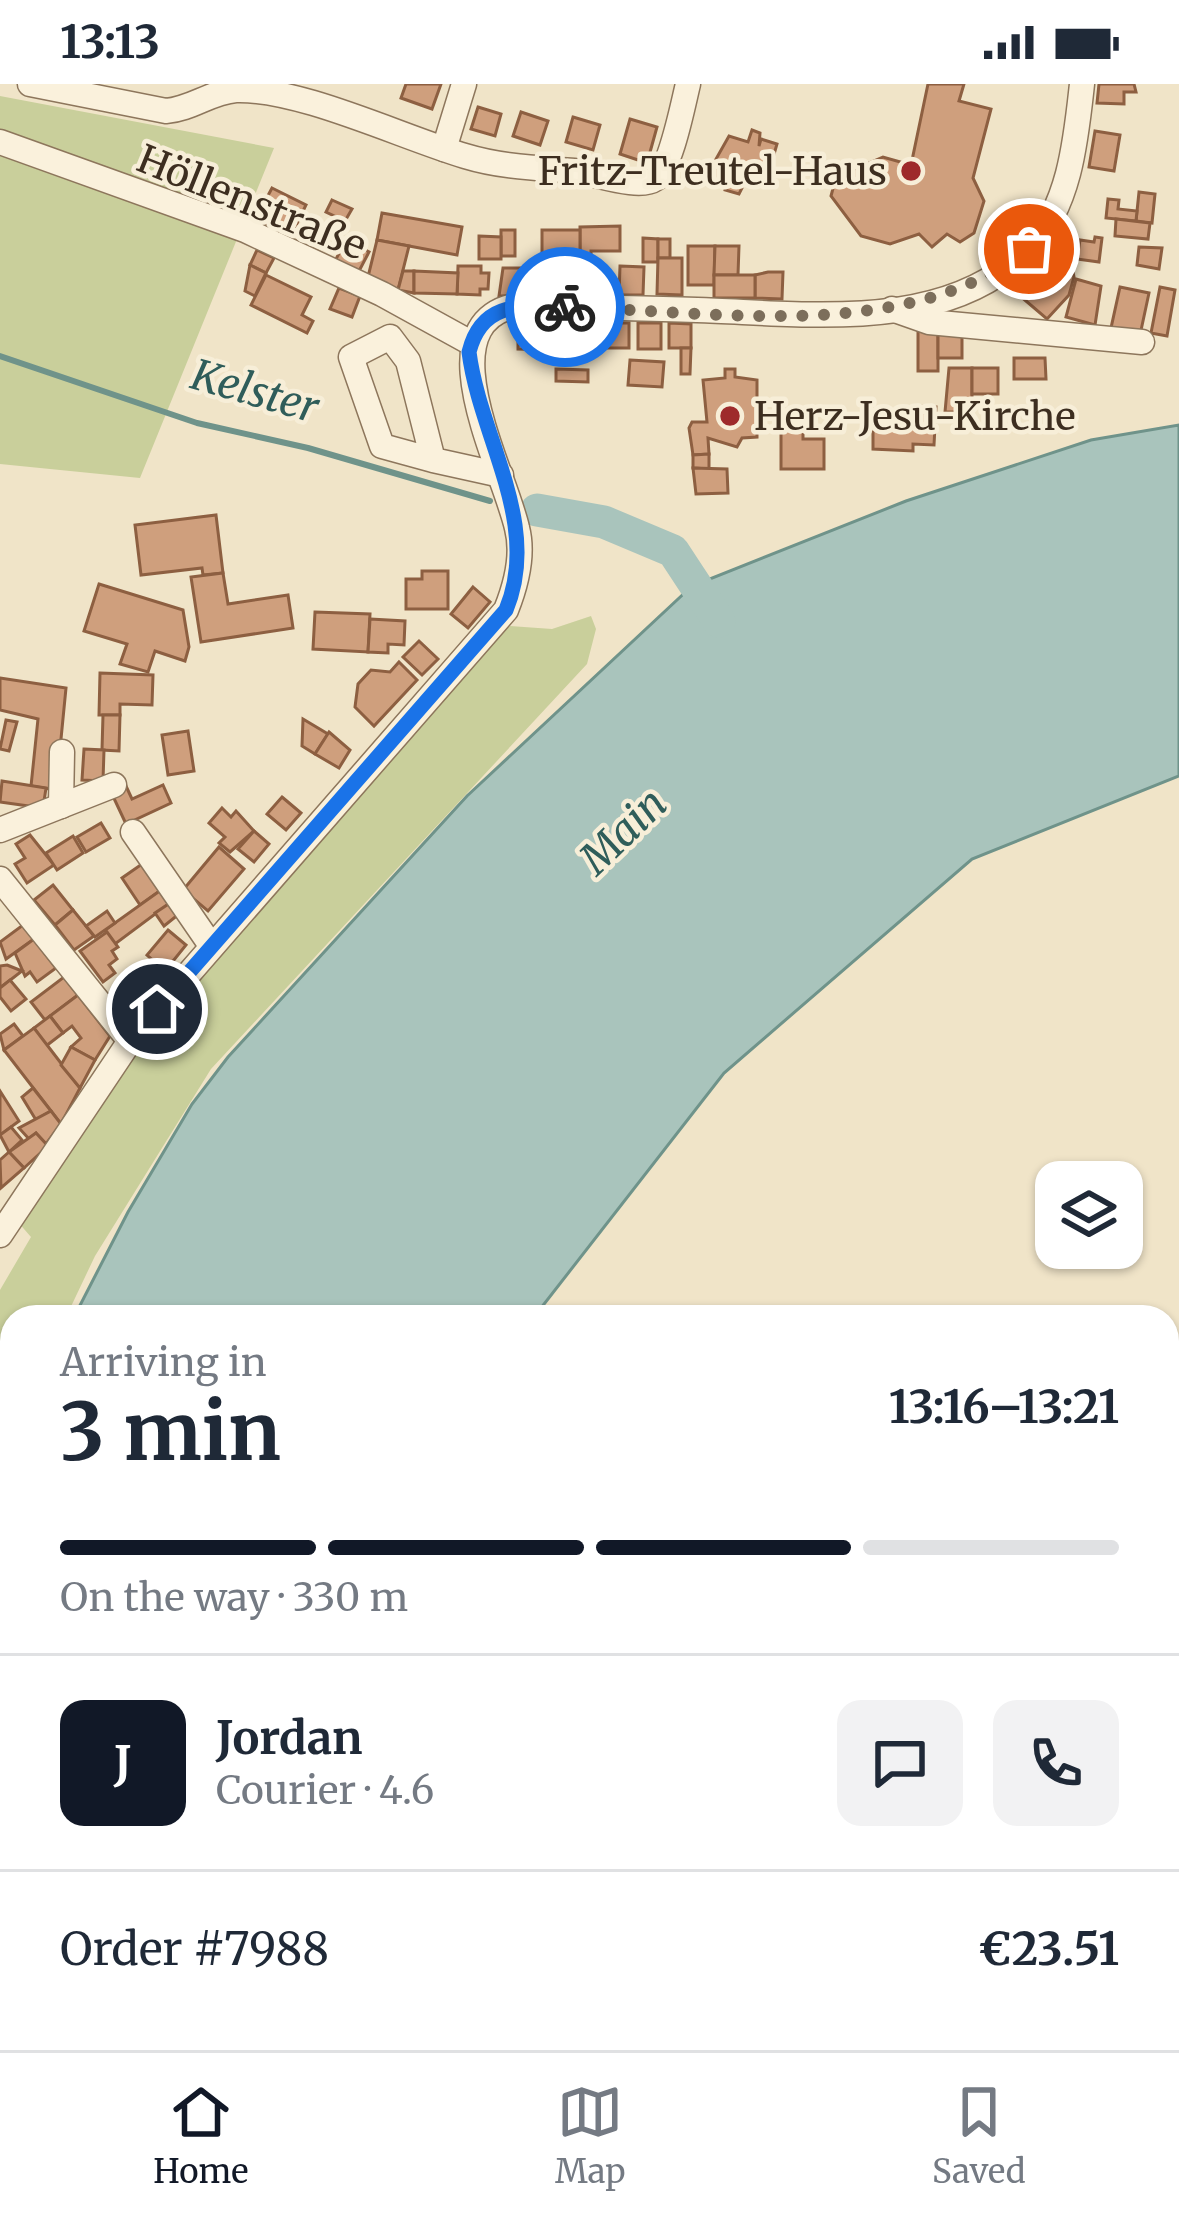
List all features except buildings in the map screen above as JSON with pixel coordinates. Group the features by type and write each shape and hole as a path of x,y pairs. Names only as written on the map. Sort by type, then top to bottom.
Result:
{"street":[{"path":"30,84 166,111 188,110 215,89 237,90 505,166 600,173 641,183 655,179 664,168 688,84"},
{"path":"444,149 464,84"},
{"path":"0,1234 130,1041 506,610 519,566 519,532 470,362 471,343 483,319 514,306 856,315 966,289 1029,249 1064,187 1082,84"},
{"name":"Höllenstraße","path":"0,142 225,222 471,343"},
{"path":"403,306 390,338 351,357 374,434 382,446 501,475"},
{"path":"889,309 929,322 1142,342"},
{"path":"390,338 408,362 433,460"},
{"path":"61,806 62,752"},
{"path":"0,830 114,785"},
{"path":"133,832 210,944"},
{"path":"0,879 130,1041"}],"green space":[{"path":"0,96 274,148 140,478 0,464"},
{"path":"591,616 596,629 587,664 211,1069 95,1256 72,1305 0,1305 0,1290 31,1237 17,1221 214,944 435,696 510,626 552,629"}],"water":[{"name":"Main","path":"1179,425 1179,776 972,859 724,1073 543,1305 80,1305 192,1104 228,1057 467,796 692,586 906,501 1091,440"}],"waterway":[{"name":"Kelster","path":"0,356 197,423 308,448 490,501"},
{"name":"Kelster","path":"537,510 604,522 673,551 719,621"}],"way so far":[{"path":"565,307 856,315 966,289 1029,249"}],"place":[{"name":"Fritz-Treutel-Haus","path":"911,171"},
{"name":"Herz-Jesu-Kirche","path":"730,416"}],"route":[{"path":"157,1009 506,610 519,566 519,532 484,420 469,352 475,330 498,309 565,307"}]}
